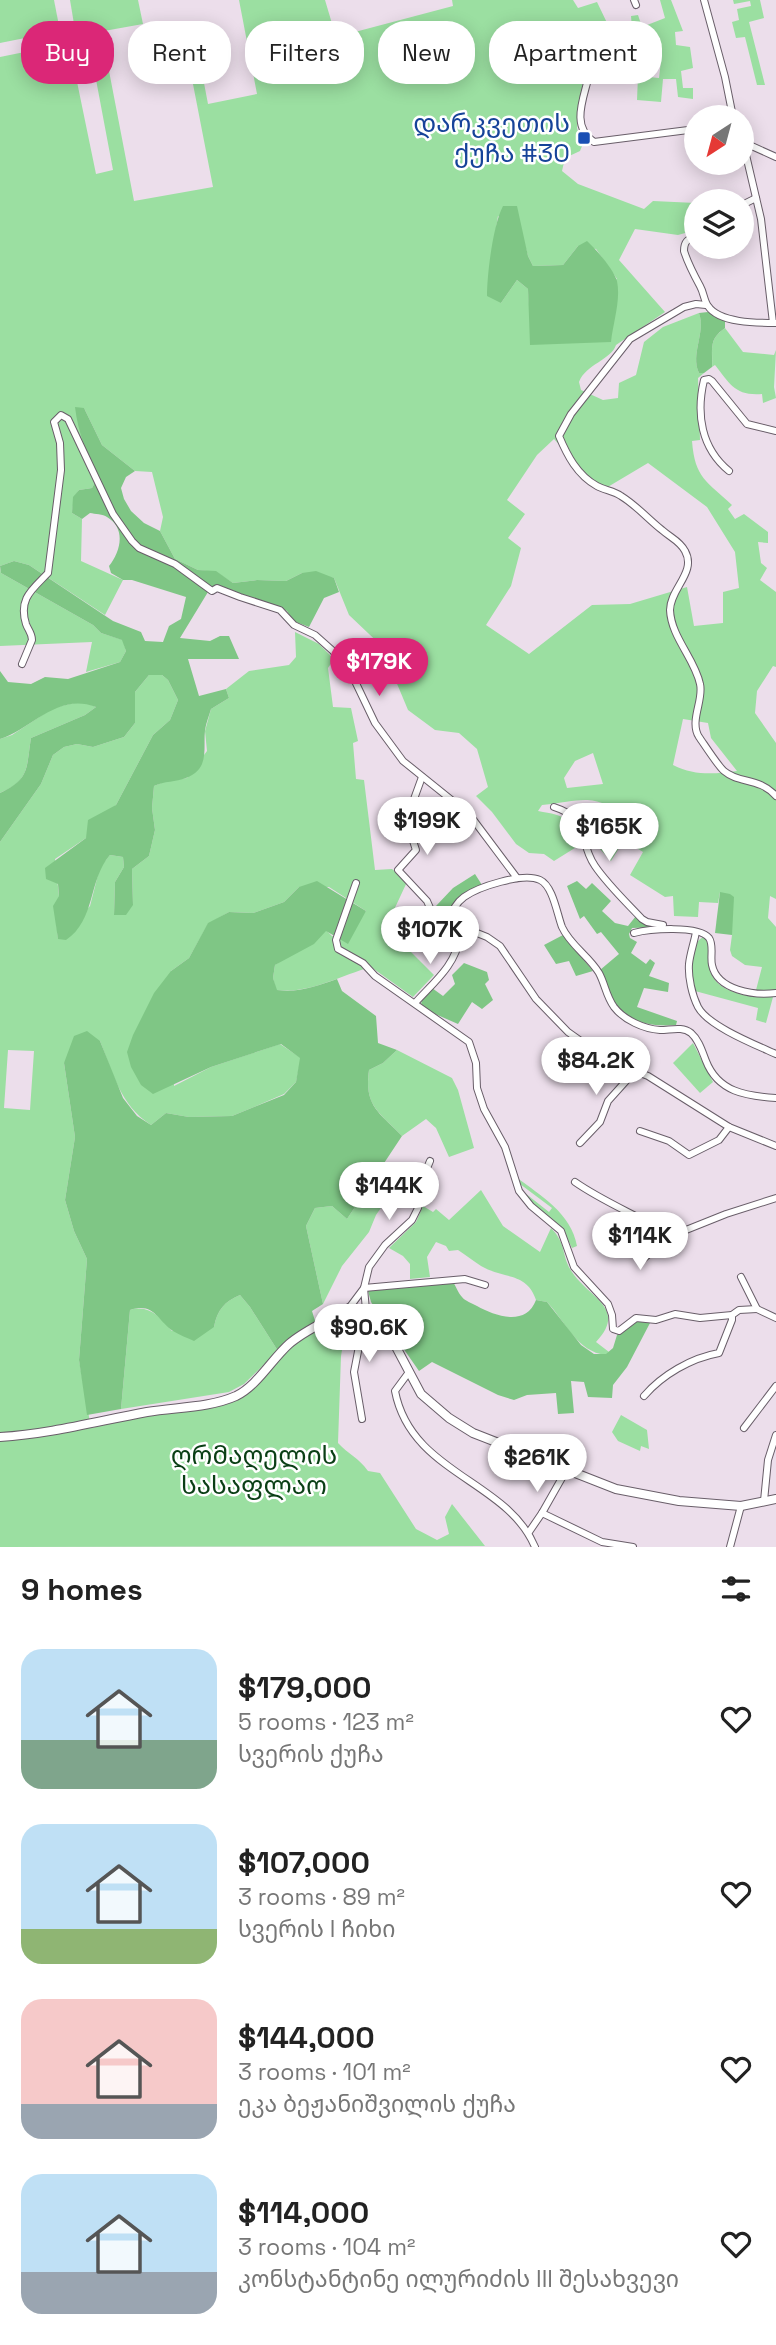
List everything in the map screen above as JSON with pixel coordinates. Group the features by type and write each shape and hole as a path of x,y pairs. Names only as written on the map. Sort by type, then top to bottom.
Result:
{"street":[{"path":"704,0 730,105"},
{"path":"587,84 579,117 586,136 594,142 684,131"},
{"path":"754,146 776,158"},
{"path":"751,175 774,323 744,322 726,317 706,305 684,307 630,339 571,414 559,436 568,457 587,480 600,488 620,494 664,533 678,541 687,554 689,563 685,577 672,596 670,611 674,628 701,686 696,718 698,736 705,742 722,770 730,776 759,783 776,796"},
{"path":"688,259 705,294 706,305"},
{"path":"729,471 715,460 706,445 702,425 704,380 712,380 747,424 776,431"},
{"path":"22,663 32,640 25,617 28,594 31,587 48,573 61,470 60,443 54,422 57,416 61,415 68,418 113,514 132,541 139,548 175,564 212,591 218,587 280,610 294,625 315,635 333,651 353,677 375,723 403,761 468,814 517,878"},
{"path":"422,777 414,799 404,813 416,850 398,870 427,901 437,924 445,932 457,934 472,931 500,946 536,999 568,1032 610,1060 648,1076 729,1127 776,1146"},
{"path":"554,807 576,817 582,826 592,862 642,919 671,929"},
{"path":"415,1003 451,964 458,951 457,934 449,919 455,906 467,895 517,878 541,880 547,886 563,930 600,975 615,1010 643,1027 689,1031 697,1040 709,1068 728,1088 748,1096 776,1098"},
{"path":"356,883 336,940 338,949 363,963 375,976 469,1042 476,1063 477,1088 484,1109 505,1147 515,1183 531,1206 561,1231 574,1267 608,1304 612,1315 611,1326 615,1331 619,1331 636,1318 656,1321 675,1314 700,1318 732,1315 739,1310 757,1308 776,1318"},
{"path":"634,933 648,929 671,929 696,932 709,937 711,964 719,980 737,989 776,993"},
{"path":"696,932 689,965 692,992 698,1008 715,1022 776,1054"},
{"path":"580,1143 600,1122 608,1101 635,1071"},
{"path":"640,1131 668,1141 689,1155 719,1140 729,1127"},
{"path":"362,1419 354,1371 366,1310 364,1288 369,1267 385,1245 412,1220 418,1208 430,1161"},
{"path":"575,1182 594,1196 622,1207 671,1236"},
{"path":"606,1237 643,1259 671,1236 776,1198"},
{"path":"741,1277 757,1308"},
{"path":"0,1437 83,1426 148,1412 219,1402 239,1395 293,1341 349,1308 364,1288 465,1279 485,1285"},
{"path":"349,1308 366,1310 396,1345 421,1394 449,1418 473,1433 616,1489 679,1501 741,1506 776,1499"},
{"path":"644,1396 653,1385 669,1374 687,1364 719,1353 732,1315"},
{"path":"409,1372 395,1391 406,1420 424,1445 446,1466 503,1504 529,1532 535,1547"},
{"path":"744,1428 776,1386"},
{"path":"764,1501 768,1460 776,1435"},
{"path":"529,1532 567,1469"},
{"path":"730,1547 741,1506"},
{"path":"542,1513 566,1527 602,1542 633,1547"}],"green space":[{"path":"0,0 54,0 58,21 21,21 21,39 0,43"},
{"path":"70,0 138,0 142,21 128,21 128,27 114,29 114,21 74,21"},
{"path":"239,0 325,0 331,21 245,21 245,31"},
{"path":"452,0 573,0 578,8 597,2 606,21 489,21 489,84 582,84 577,128 582,146 580,151 565,158 562,171 578,184 644,209 653,201 684,202 684,233 678,235 635,229 619,260 665,312 616,345 609,355 582,376 579,382 581,390 603,400 618,398 619,383 636,375 644,342 663,327 699,313 701,328 696,358 699,373 704,373 698,378 700,440 692,441 696,464 709,484 732,505 728,509 735,519 744,514 768,532 768,543 758,542 761,563 767,568 760,580 776,592 776,667 773,666 757,691 755,713 776,743 776,899 770,896 768,918 776,927 776,990 756,990 762,967 745,965 732,956 732,935 720,892 718,903 699,902 698,917 674,916 673,896 665,897 630,875 643,852 624,840 611,861 600,849 628,820 606,805 597,801 579,800 542,805 538,811 561,817 570,824 578,846 554,861 544,854 529,853 516,844 476,796 488,787 477,749 459,733 435,730 408,710 390,667 388,652 349,615 334,578 302,573 286,581 233,583 216,572 198,570 175,559 160,531 163,517 152,472 135,471 102,445 84,408 98,477 92,488 79,490 74,497 72,513 82,519 81,561 123,580 105,615 29,565 14,561 0,566 0,57 21,53 21,84 77,84 96,174 113,170 97,84 112,84 134,201 213,187 193,84 204,84 208,104 257,94 255,84 364,84 364,30 378,26 378,84 475,84 475,21 396,21 453,6","holes":["498,216 522,234 533,266 563,265 578,246 596,249 617,279 529,304 528,289 517,280 501,303 494,241","554,439 601,491 648,463 707,507 735,552 739,588 723,592 723,623 694,626 687,587 630,604 592,605 529,654 486,625 511,586 521,548 508,538 525,514 507,500 537,455","683,719 708,723 711,738 737,771 697,773 673,765","593,753 603,784 567,788 564,778 575,761"]},
{"path":"660,0 671,0 683,31 675,32 676,45 690,47 693,68 681,71 683,88 693,88 693,99 678,97 676,79 663,79 661,102 637,100 638,84 662,84 662,21 657,21 665,18"},
{"path":"733,0 760,0 764,18 749,22 765,85 757,85 745,37 736,38 732,22 739,20 737,9 751,6 750,1 734,4"},
{"path":"638,15 640,21 631,21 631,16"},
{"path":"503,206 517,206 528,256 533,266 563,265 578,246 587,241 604,260 615,276 618,288 611,342 530,345 528,289 517,280 501,303 487,296 491,250"},
{"path":"708,312 725,319 725,328 714,341 712,367 699,373 696,358 701,328 699,313"},
{"path":"725,328 743,352 774,355 776,350 776,398 763,403 762,394 739,391 715,365 712,367 714,341"},
{"path":"75,407 84,408 102,445 135,471 126,477 121,488 124,499 131,511 144,523 160,531 175,559 198,570 216,571 233,583 286,581 302,573 316,571 334,578 339,592 324,598 309,627 293,621 287,611 279,607 222,586 211,587 180,638 210,641 220,636 229,636 239,659 188,659 199,696 226,689 229,698 211,709 205,730 202,764 194,774 186,778 154,786 152,808 155,830 149,856 132,869 133,905 126,915 114,915 115,882 124,867 123,857 110,855 98,876 82,922 76,932 66,940 58,939 53,906 59,896 58,884 46,879 45,868 86,838 88,820 116,805 153,735 170,720 178,700 168,680 162,675 149,675 135,692 135,723 124,737 93,747 77,744 64,747 53,755 41,784 0,842 0,793 22,778 31,738 85,715 96,707 70,704 58,708 0,739 0,671 8,682 31,684 45,677 68,679 120,662 126,651 122,640 101,633 93,625 1,573 0,566 14,561 29,565 113,621 141,632 145,641 163,642 169,626 181,619 186,597 132,580 123,580 111,573 109,566 120,541 117,528 103,515 90,513 82,519 72,513 73,497 79,490 92,488 98,477 78,426"},
{"path":"0,567 1,573 93,625 101,633 123,640 126,651 120,662 86,672 92,642 0,646"},
{"name":"ღრმაღელის სასაფლაო","path":"295,632 319,644 334,659 328,668 333,707 351,708 358,741 353,743 356,779 364,780 375,870 392,869 407,882 386,927 434,975 413,997 371,967 313,987 276,990 273,978 275,965 326,930 332,936 342,939 366,911 329,887 299,887 284,902 253,913 229,912 208,924 189,958 171,971 174,1086 211,1067 280,1044 301,1058 296,1082 284,1094 232,1116 189,1117 166,1113 151,1125 140,1117 125,1098 100,1041 64,1063 75,1137 65,1200 74,1231 87,1259 79,1360 91,1428 239,1395 278,1354 349,1308 341,1356 338,1443 368,1471 380,1473 416,1529 437,1540 449,1534 445,1517 452,1504 485,1546 0,1547 0,842 41,784 53,755 64,747 77,744 93,747 124,737 135,723 135,692 149,675 162,675 168,680 178,700 170,720 153,735 116,805 86,838 55,859 59,896 56,920 58,939 90,906 100,867 110,855 123,857 124,867 115,882 114,914 133,904 132,869 149,856 155,830 152,808 154,786 187,778 207,751 205,731 211,709 229,698 226,689 249,671 289,665 296,657","holes":["8,1050 34,1051 30,1110 4,1108"]},
{"path":"82,701 96,707 85,715 31,738 22,778 0,793 0,739 12,735 53,708"},
{"path":"475,874 482,885 461,897 450,908 447,915 449,931 439,920 436,906 453,888"},
{"path":"317,881 366,911 348,944 326,931 314,944 275,965 273,978 277,990 292,991 337,979 342,991 376,1016 378,1043 397,1050 383,1063 369,1070 369,1092 375,1108 402,1136 347,1219 332,1206 315,1208 306,1226 323,1304 312,1311 316,1324 278,1351 240,1295 223,1307 214,1327 194,1341 173,1331 150,1310 130,1310 121,1409 87,1415 79,1360 87,1259 74,1231 65,1200 75,1137 64,1063 74,1036 87,1031 100,1041 123,1098 137,1116 151,1125 166,1113 189,1117 232,1116 284,1095 296,1082 300,1058 281,1044 211,1067 153,1094 141,1085 131,1067 127,1052 154,993 171,971 189,958 208,923 229,912 253,913 284,902 299,887"},
{"path":"577,881 586,889 592,883 611,901 602,911 615,923 628,926 636,916 661,927 632,928 629,934 630,938 637,942 631,953 646,964 650,959 655,963 649,976 669,983 668,992 644,988 637,1007 677,1021 676,1025 658,1025 633,1019 612,1001 600,970 619,954 601,932 597,934 584,916 580,919 567,886"},
{"path":"720,892 734,897 732,935 715,933"},
{"path":"563,935 593,971 576,976 569,961 556,964 544,945"},
{"path":"703,937 707,938 709,965 717,982 743,995 773,997 766,1023 756,1020 758,1008 695,991 692,954 694,947"},
{"path":"464,963 487,972 489,980 485,984 493,1000 482,1009 472,1002 458,1024 426,1010 421,1005 422,999 432,988 443,996 455,984 452,975"},
{"path":"693,1043 713,1082 700,1093 673,1063"},
{"path":"397,1050 452,1078 458,1090 474,1148 449,1157 436,1128 426,1119 402,1136 375,1108 369,1092 369,1070 383,1063"},
{"path":"383,1165 400,1180 376,1215 369,1232 342,1266 323,1304 306,1226 315,1208 332,1206 347,1219"},
{"path":"516,1177 545,1198 562,1215 574,1234 577,1246 572,1248 562,1232 525,1193 549,1212 552,1208 520,1184"},
{"path":"481,1190 503,1226 540,1252 551,1228 556,1234 572,1272 607,1312 605,1330 596,1342 609,1352 606,1355 596,1353 579,1342 547,1302 536,1300 532,1291 520,1280 489,1270 458,1250 449,1251 446,1246 436,1242 427,1257 430,1277 410,1279 410,1264 403,1256 389,1248 416,1222 423,1206 433,1212 436,1209 449,1220"},
{"path":"453,1282 465,1300 501,1316 525,1314 536,1300 547,1302 581,1345 594,1354 606,1354 613,1348 617,1335 636,1319 650,1323 627,1367 613,1385 612,1398 588,1397 584,1382 571,1381 574,1413 558,1414 556,1393 527,1395 514,1400 498,1395 432,1362 419,1371 371,1302 368,1291"},
{"path":"240,1295 278,1351 244,1384 229,1392 121,1409 130,1310 148,1310 172,1331 214,1327 222,1307"},
{"path":"621,1415 647,1430 649,1449 641,1446 640,1451 618,1441 612,1432"}],"place":[{"name":"დარკვეთის ქუჩა #30","path":"584,138"}]}
